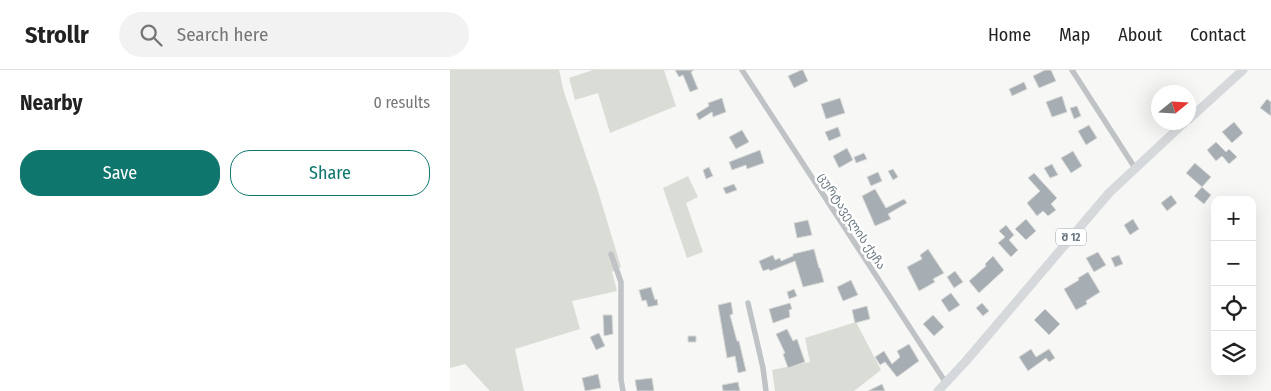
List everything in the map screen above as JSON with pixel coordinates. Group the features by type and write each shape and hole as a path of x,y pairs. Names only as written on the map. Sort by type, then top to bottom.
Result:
{"main road":[{"path":"1196,113 1243,70"},
{"name":"შ 12","path":"938,391 1109,193 1177,130"}],"street":[{"name":"ცურტაველის ქუჩა","path":"742,70 946,383"},
{"path":"1072,70 1135,168"},
{"path":"611,254 621,282 621,380 623,391"},
{"path":"748,303 763,368 766,391"}],"shaded area":[{"path":"450,70 559,70 564,92 598,191 621,267 612,272 617,291 572,301 580,329 515,349 524,391 490,391 465,364 450,368"},
{"path":"593,70 664,70 676,106 610,133 598,93 575,100 569,78"},
{"path":"688,176 698,197 686,203 703,252 687,258 663,188"},
{"path":"856,322 881,370 854,391 775,391 772,370 810,362 805,338"}],"building":[{"path":"675,70 694,70 691,72 698,89 690,92 683,75 679,77"},
{"path":"803,70 808,81 794,88 788,76"},
{"path":"1045,70 1051,70 1056,81 1039,88 1033,76"},
{"path":"1024,82 1027,89 1012,96 1009,89"},
{"path":"1062,96 1067,112 1052,117 1046,102"},
{"path":"722,98 726,112 713,117 712,112 699,120 696,114 709,106 708,103"},
{"path":"840,98 845,113 826,119 821,104"},
{"path":"1267,99 1271,102 1271,116 1260,108"},
{"path":"1077,106 1081,116 1074,119 1070,108"},
{"path":"1234,122 1243,133 1232,143 1222,132"},
{"path":"1089,125 1097,138 1086,145 1078,131"},
{"path":"838,127 841,136 829,141 825,132"},
{"path":"742,130 749,142 736,149 729,137"},
{"path":"1216,142 1226,152 1229,149 1237,157 1229,164 1222,156 1216,161 1207,150"},
{"path":"847,148 853,160 839,168 833,156"},
{"path":"760,150 764,163 747,169 746,165 732,170 729,162"},
{"path":"1073,151 1082,166 1071,173 1061,158"},
{"path":"864,153 867,159 856,163 854,157"},
{"path":"1195,163 1211,177 1202,187 1186,173"},
{"path":"1052,164 1058,175 1050,178 1044,168"},
{"path":"709,167 713,176 706,179 703,170"},
{"path":"893,169 898,177 893,180 888,171"},
{"path":"878,172 882,181 871,186 867,177"},
{"path":"1034,173 1057,198 1051,204 1056,210 1048,216 1043,211 1037,216 1027,203 1040,191 1028,178"},
{"path":"734,184 737,190 726,194 723,188"},
{"path":"1202,187 1211,195 1204,204 1194,196"},
{"path":"875,189 886,208 904,199 907,203 888,214 891,219 875,226 862,196"},
{"path":"1171,195 1177,203 1167,211 1161,203"},
{"path":"1026,219 1036,231 1026,240 1015,229"},
{"path":"1133,219 1139,229 1130,235 1124,225"},
{"path":"808,220 812,235 797,238 794,223"},
{"path":"1006,225 1014,235 1009,240 1018,250 1011,257 998,243 1005,237 999,231"},
{"path":"814,249 824,282 803,287 795,261 770,271 769,269 763,271 759,261 773,255 775,260 780,258 781,261 793,256 793,254"},
{"path":"928,249 944,273 933,279 935,282 919,291 907,267 922,259 920,255"},
{"path":"1098,252 1106,265 1094,272 1086,258"},
{"path":"1119,255 1123,264 1115,267 1111,258"},
{"path":"993,256 1004,270 979,293 969,281 986,266 985,264"},
{"path":"955,271 963,282 954,288 947,277"},
{"path":"1088,272 1100,292 1086,301 1087,304 1076,310 1064,289"},
{"path":"851,280 858,295 843,301 837,287"},
{"path":"651,287 658,305 648,307 646,300 642,301 639,290"},
{"path":"794,289 797,296 789,299 787,292"},
{"path":"951,293 960,305 949,312 941,300"},
{"path":"731,302 733,314 730,315 737,341 739,341 746,371 738,373 735,356 727,358 718,305"},
{"path":"790,303 792,309 789,310 790,317 773,323 769,309"},
{"path":"982,303 989,311 983,316 976,308"},
{"path":"867,306 870,319 855,323 852,310"},
{"path":"1045,309 1060,324 1049,335 1034,320"},
{"path":"603,315 612,315 613,334 604,336"},
{"path":"933,315 944,327 934,336 923,324"},
{"path":"787,329 793,341 797,339 805,362 788,368 783,354 785,353 776,334"},
{"path":"599,333 605,346 596,350 590,337"},
{"path":"688,336 696,336 696,342 688,342"},
{"path":"909,344 919,361 897,377 885,362 880,365 875,357 884,351 892,364 900,357 897,351"},
{"path":"1031,349 1036,357 1049,349 1055,358 1049,362 1046,358 1028,371 1019,357"},
{"path":"598,374 601,388 585,391 582,378"},
{"path":"652,378 654,391 637,391 635,380"},
{"path":"738,382 740,391 723,391 722,385"},
{"path":"882,384 885,391 868,391"}]}
